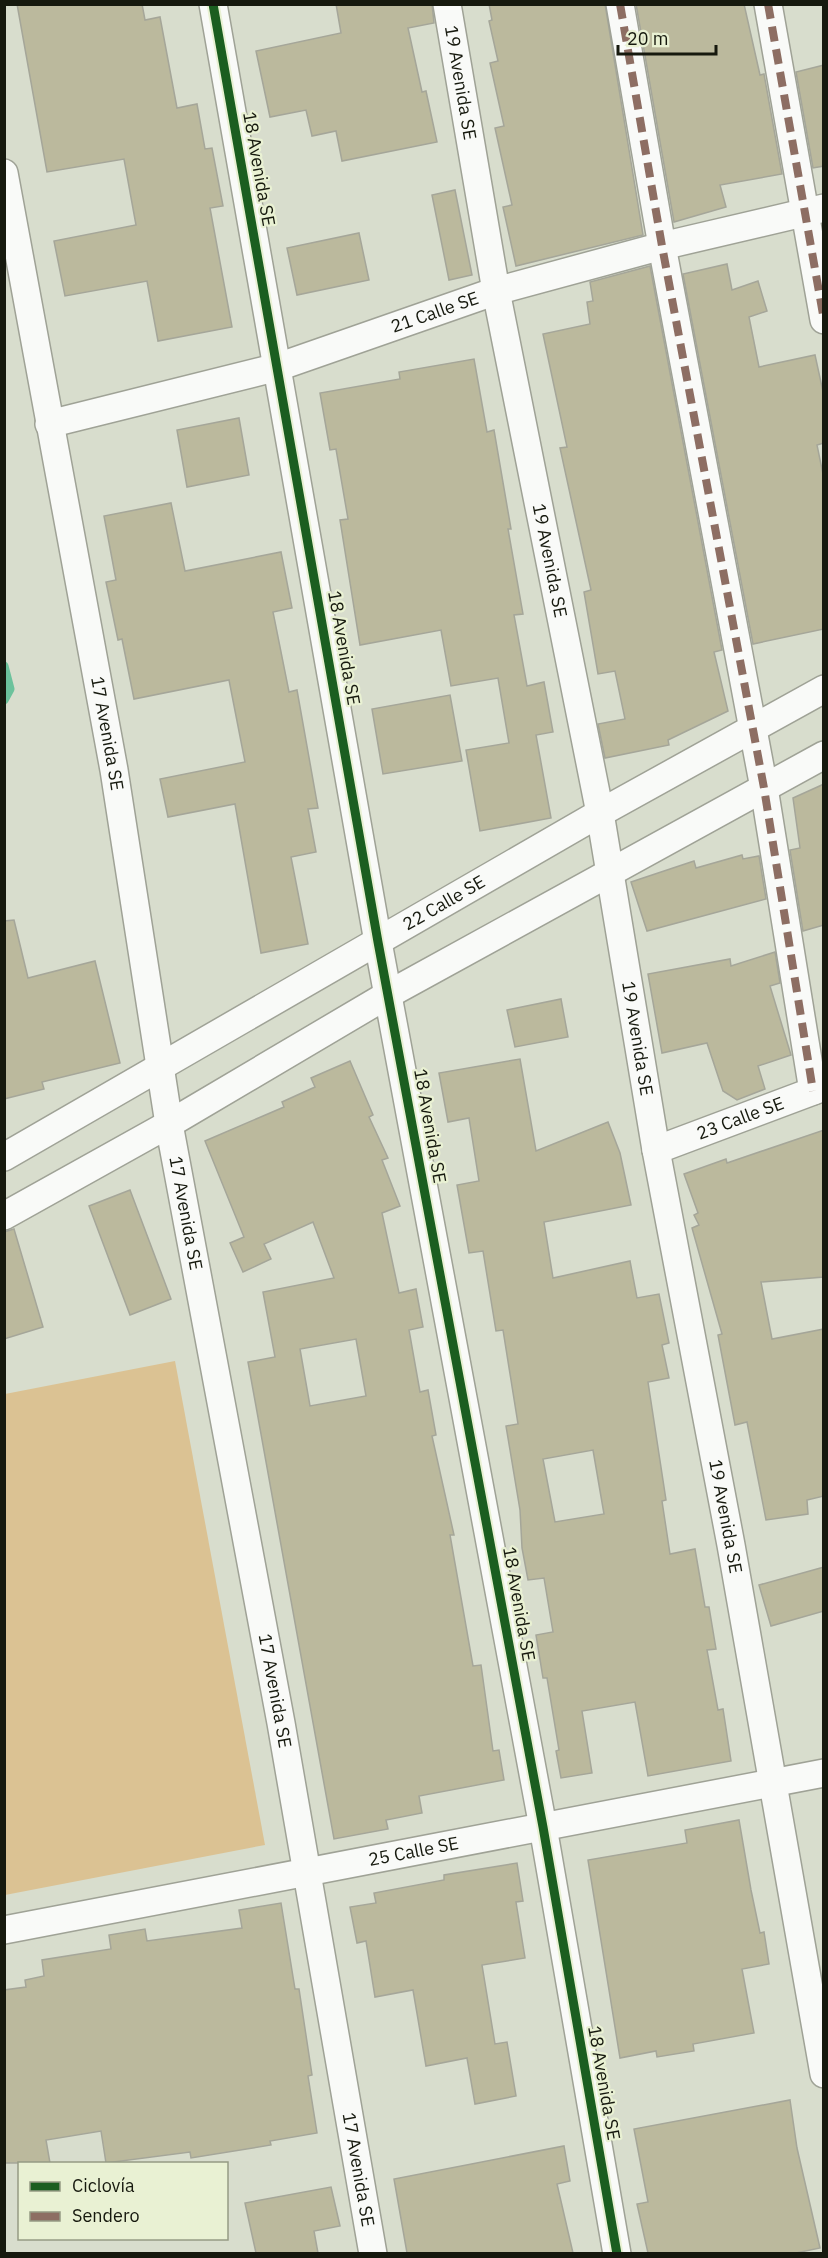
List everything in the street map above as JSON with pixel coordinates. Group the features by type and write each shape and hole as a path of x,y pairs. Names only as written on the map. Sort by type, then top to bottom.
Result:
{"street":[{"name":"18 Avenida SE","path":"213,4 378,942 543,1827 617,2253"},
{"name":"19 Avenida SE","path":"447,4 496,291 600,813 656,1150 731,1545 824,2074"},
{"path":"620,4 662,246 818,1089"},
{"path":"768,4 814,210 824,320"},
{"name":"17 Avenida SE","path":"4,173 114,770 169,1124 308,1872 373,2253"},
{"name":"21 Calle SE","path":"49,424 278,367 496,291 662,246 814,210"},
{"name":"22 Calle SE","path":"4,1156 600,813 824,689"},
{"path":"4,1216 169,1124 389,994 609,870 824,755"},
{"name":"23 Calle SE","path":"656,1150 818,1089"},
{"name":"25 Calle SE","path":"4,1930 824,1773"}],"shaded area":[{"path":"175,1361 265,1845 5,1895 5,1394"}],"building":[{"path":"17,4 142,4 145,20 160,17 177,108 197,104 205,149 212,148 223,206 210,208 232,327 158,341 147,281 65,296 54,241 136,225 124,159 47,172"},
{"path":"336,4 432,4 434,23 408,28 422,92 426,91 437,142 342,161 336,131 312,136 306,110 270,117 256,51 341,33"},
{"path":"489,4 605,4 643,235 516,266 503,207 512,205 495,128 504,126 490,63 498,61 489,21 492,20"},
{"path":"636,4 744,4 760,75 764,74 782,174 720,185 726,207 674,222"},
{"path":"824,65 824,166 813,168 796,72"},
{"path":"455,190 472,275 449,280 432,195"},
{"path":"359,233 369,280 297,295 287,248"},
{"path":"727,264 732,290 758,281 767,311 749,317 759,367 815,355 824,396 824,443 817,445 824,479 824,629 753,644 683,274"},
{"path":"650,266 722,650 714,652 728,711 668,740 669,745 605,758 598,724 625,719 615,671 598,674 584,592 591,590 560,448 567,447 543,334 590,324 587,302 593,301 590,282"},
{"path":"474,359 487,432 494,430 511,529 508,529 523,614 514,615 527,686 544,682 553,732 536,735 551,818 480,831 466,750 509,743 498,678 451,686 441,630 360,645 340,520 348,519 336,449 330,450 320,393 400,379 399,372"},
{"path":"239,418 249,475 187,487 177,430"},
{"path":"171,503 185,571 281,552 292,608 273,612 289,692 297,690 318,808 308,809 316,852 291,857 308,944 261,953 235,804 168,817 160,779 245,762 229,680 134,699 122,639 118,640 106,582 116,580 104,516"},
{"path":"450,695 462,761 383,774 372,709"},
{"path":"824,784 824,925 803,931 790,850 800,848 793,798"},
{"path":"742,855 743,859 759,856 766,899 647,931 631,882 694,861 696,868"},
{"path":"14,920 28,978 95,961 120,1063 42,1082 44,1089 4,1099 4,921"},
{"path":"775,952 780,983 770,986 791,1055 758,1066 765,1089 737,1100 723,1091 707,1043 662,1053 648,974 730,959 731,966"},
{"path":"561,999 568,1037 515,1047 507,1010"},
{"path":"520,1059 536,1151 608,1122 620,1153 631,1205 544,1222 553,1278 630,1261 637,1298 659,1294 669,1343 662,1345 669,1378 648,1382 666,1500 662,1501 670,1554 695,1549 705,1607 709,1607 716,1649 707,1650 718,1710 723,1709 731,1761 648,1776 635,1702 582,1711 592,1773 561,1778 556,1751 559,1750 547,1678 543,1678 536,1635 553,1632 544,1578 528,1580 522,1548 520,1510 506,1426 518,1424 503,1330 496,1331 483,1251 469,1253 457,1185 479,1181 469,1118 448,1122 439,1073","holes":["593,1450 604,1514 555,1522 543,1459"]},
{"path":"350,1061 373,1115 369,1117 388,1158 382,1160 400,1206 382,1213 399,1293 416,1289 423,1327 409,1330 420,1392 428,1390 436,1435 432,1436 454,1535 450,1535 473,1666 481,1665 493,1751 499,1750 504,1780 419,1796 422,1813 386,1820 388,1829 334,1839 248,1362 275,1357 263,1292 334,1278 313,1222 264,1244 271,1259 243,1272 230,1243 244,1237 205,1141 284,1107 282,1102 315,1087 311,1078","holes":["356,1339 366,1396 310,1406 300,1349"]},
{"path":"824,1130 824,1277 761,1282 772,1339 824,1329 824,1496 807,1500 808,1514 766,1520 747,1422 735,1425 718,1335 722,1334 692,1228 699,1225 694,1215 698,1213 684,1174 726,1159 727,1163"},
{"path":"130,1190 171,1299 130,1315 89,1206"},
{"path":"14,1229 43,1327 4,1339 4,1232"},
{"path":"824,1567 824,1611 771,1626 759,1585"},
{"path":"739,1820 751,1890 760,1933 764,1932 769,1964 742,1969 754,2033 693,2044 694,2051 657,2057 656,2051 620,2058 588,1860 687,1843 685,1830"},
{"path":"517,1863 523,1901 516,1902 525,1958 482,1965 495,2044 507,2042 516,2096 475,2104 467,2058 426,2066 413,1990 375,1997 366,1941 357,1943 350,1907 376,1903 374,1893 444,1880 444,1875"},
{"path":"281,1903 295,1989 299,1989 312,2075 308,2076 317,2133 270,2141 271,2145 191,2158 190,2152 106,2162 101,2131 46,2140 50,2162 4,2163 4,1990 26,1987 25,1980 44,1976 42,1960 111,1949 109,1935 145,1929 147,1941 242,1928 239,1910"},
{"path":"790,2100 797,2148 820,2248 796,2253 648,2253 637,2204 648,2202 634,2129"},
{"path":"564,2146 570,2181 557,2184 573,2253 407,2253 394,2179"},
{"path":"331,2187 340,2226 314,2231 318,2253 256,2253 245,2203"}],"waterway":[{"path":"4,666 10,689 4,700"}],"marked path":[{"path":"620,4 662,246 764,788 813,1091"},
{"path":"768,4 824,320"}],"cycle path":[{"path":"213,4 378,942 543,1827 617,2254"}]}
